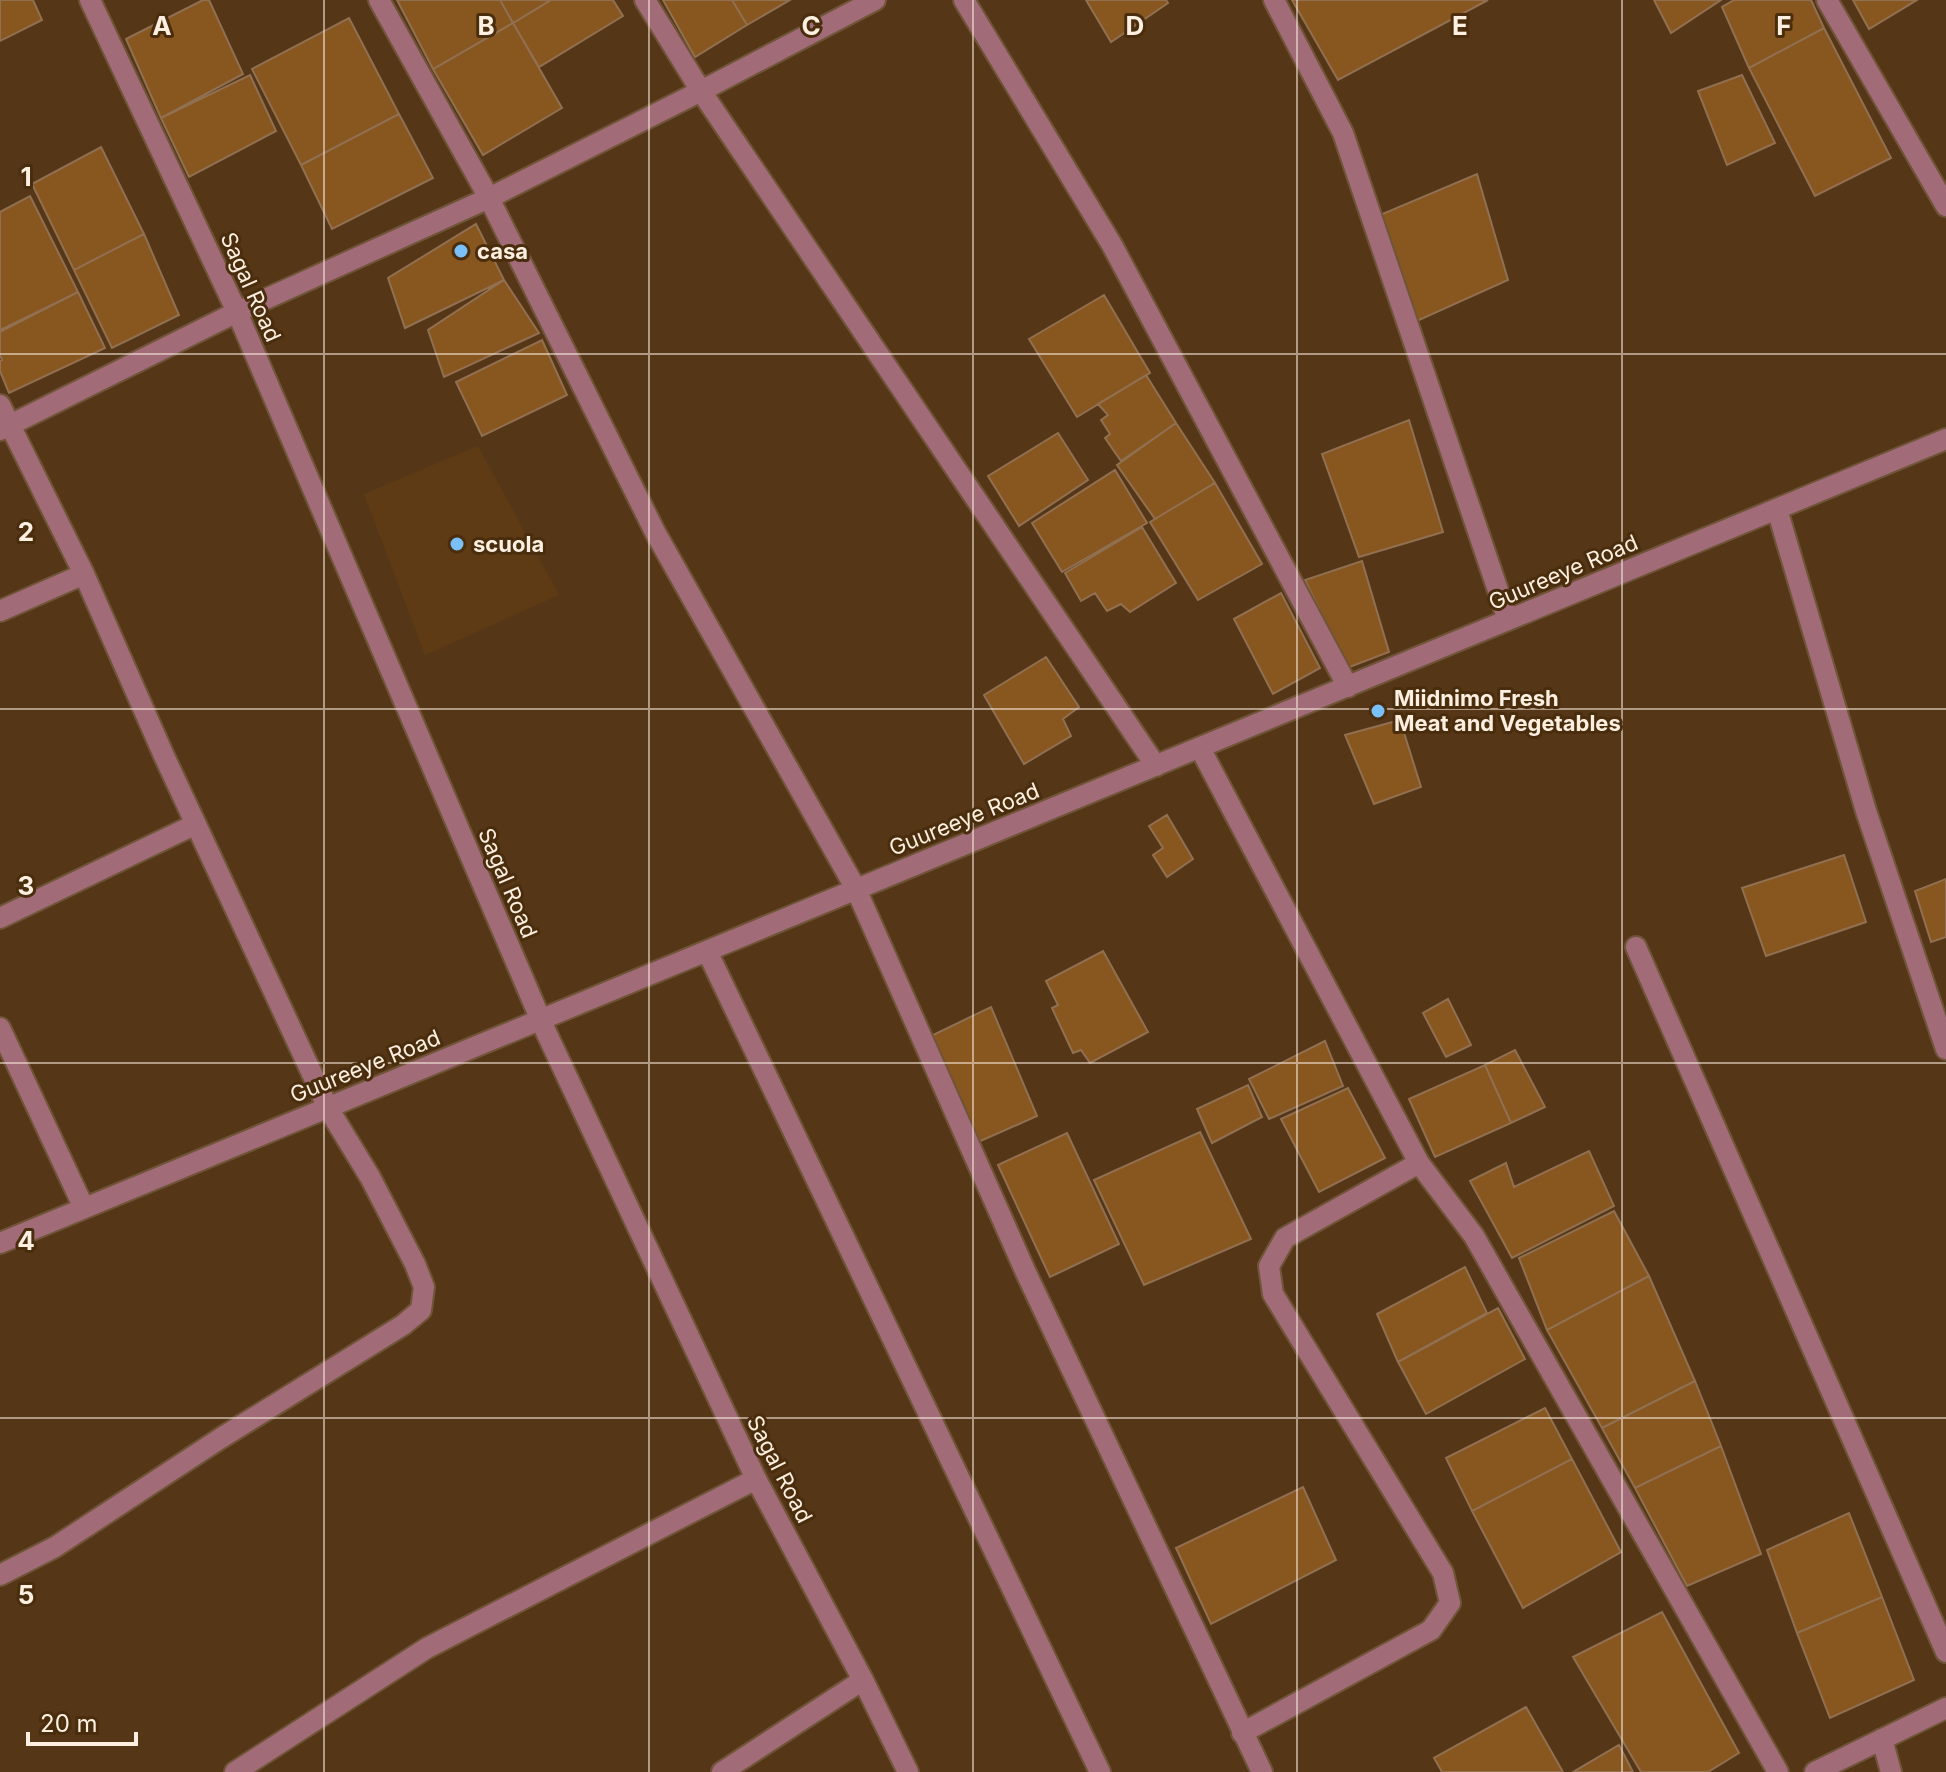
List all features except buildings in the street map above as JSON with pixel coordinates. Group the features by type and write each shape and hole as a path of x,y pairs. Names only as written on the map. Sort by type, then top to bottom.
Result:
{"street":[{"name":"Sagal Road","path":"90,0 237,312 540,1020 756,1479 863,1680 908,1772"},
{"path":"379,0 489,198 655,532 856,889 1027,1275 1262,1772"},
{"path":"645,0 701,91 1156,766"},
{"path":"4,428 237,312 489,198 875,0"},
{"path":"964,0 1112,245 1348,687"},
{"path":"1274,0 1343,133 1508,620"},
{"path":"1827,0 1946,206"},
{"path":"0,405 4,428 84,574 328,1108 370,1177 424,1287 421,1310 403,1325 221,1438 55,1547 0,1575"},
{"name":"Guureeye Road","path":"0,1243 1946,439"},
{"path":"1777,509 1866,811 1946,1049"},
{"path":"0,611 84,574"},
{"path":"1200,748 1419,1163 1474,1236 1778,1772"},
{"path":"0,918 196,824"},
{"path":"1636,947 1946,1652"},
{"path":"707,951 1100,1772"},
{"path":"0,1028 84,1208"},
{"path":"1242,1733 1431,1630 1450,1603 1443,1573 1273,1294 1269,1266 1285,1238 1419,1163"},
{"path":"235,1772 427,1648 756,1479"},
{"path":"722,1772 863,1680"},
{"path":"1815,1772 1946,1708"},
{"path":"1882,1739 1891,1772"}],"shaded area":[{"name":"scuola","path":"478,446 559,595 425,655 364,494"}],"place":[{"name":"casa","path":"461,251"},
{"name":"scuola","path":"457,544"},
{"name":"Miidnimo Fresh Meat and Vegetables","path":"1378,711"}]}
